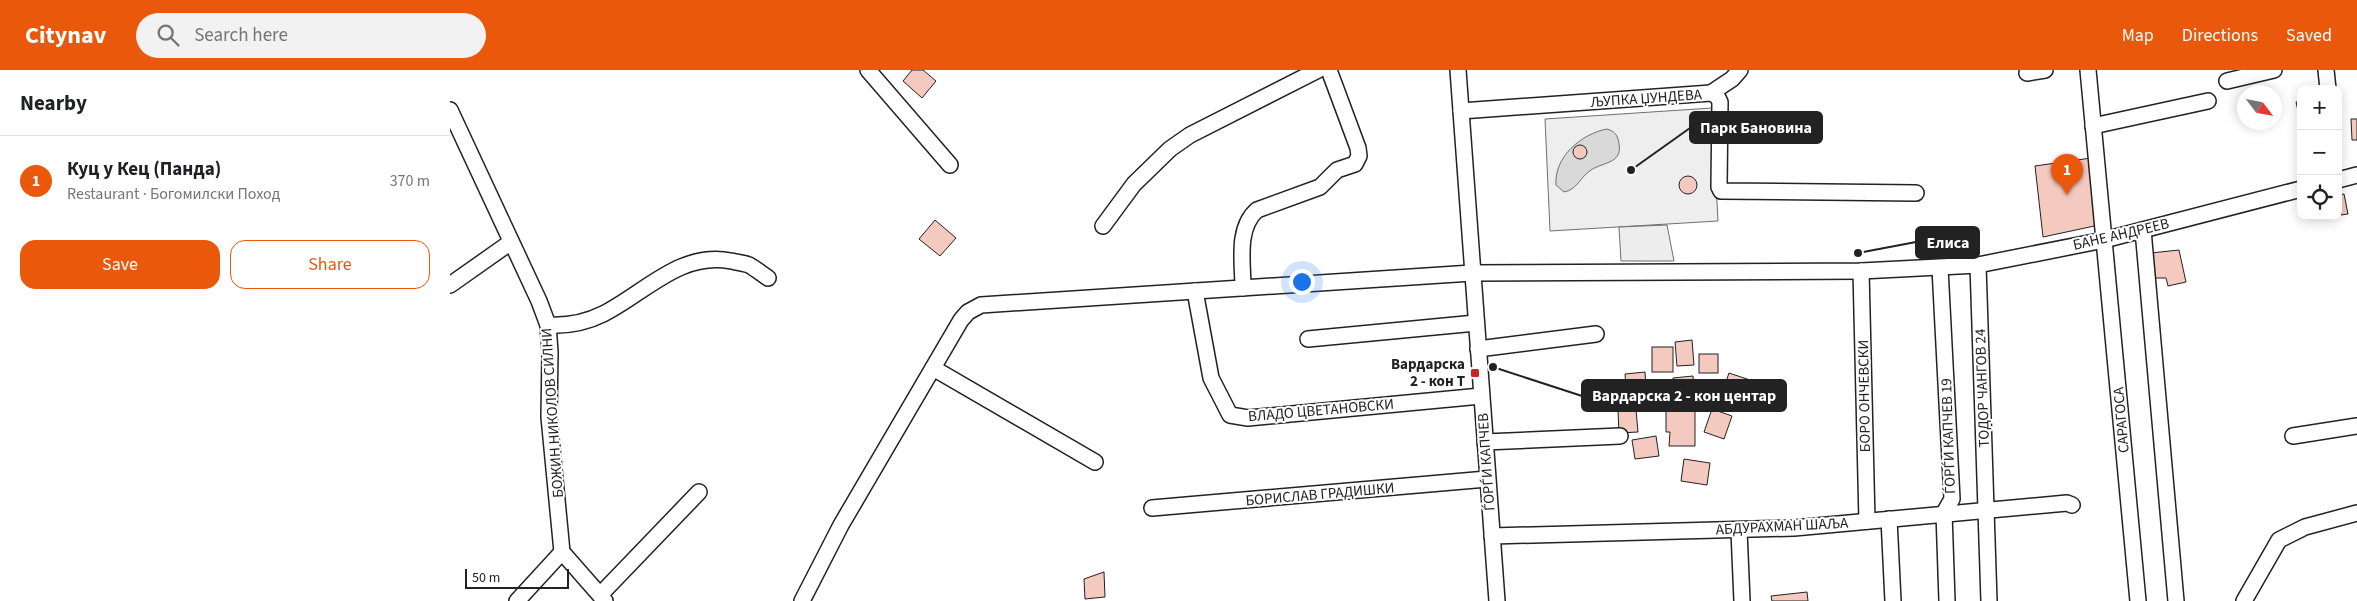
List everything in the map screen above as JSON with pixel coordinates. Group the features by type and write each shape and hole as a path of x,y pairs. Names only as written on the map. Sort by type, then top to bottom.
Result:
{"street":[{"path":"868,70 950,165"},
{"path":"1103,226 1134,184 1170,149 1190,135 1318,70"},
{"path":"1243,288 1243,240 1245,229 1252,214 1257,210 1320,187 1337,170 1355,164 1359,156 1358,148 1329,70"},
{"name":"ЃОРЃИ КАПЧЕВ","path":"1458,70 1496,601"},
{"path":"1711,93 1732,79 1740,70"},
{"path":"2027,73 2045,70"},
{"name":"САРАГОСА","path":"2088,70 2138,601"},
{"path":"2227,81 2274,70"},
{"path":"2326,70 2328,85"},
{"name":"ЉУПКА ЏУНДЕВА","path":"1461,111 1711,93 1717,96 1720,102 1719,187 1721,191 1916,193"},
{"path":"2092,126 2208,101"},
{"name":"БОЖИН НИКОЛОВ СИЛНИ","path":"450,110 539,301 548,325 550,352 549,417 562,552"},
{"path":"2342,179 2357,175"},
{"name":"БАНЕ АНДРЕЕВ","path":"1940,268 1978,265 2104,240 2297,190"},
{"path":"2143,230 2176,601"},
{"path":"450,285 511,242"},
{"path":"548,325 579,323 602,314 625,302 672,269 705,259 748,265 768,278"},
{"name":"ТОДОР ЧАНГОВ 24","path":"1978,265 1988,601"},
{"path":"802,601 841,525 961,320 968,312 981,305 1472,273 1861,271 1940,268"},
{"name":"ЃОРЃИ КАПЧЕВ 19","path":"1940,268 1952,499 1944,513 1947,601"},
{"name":"БОРО ОНЧЕВСКИ","path":"1861,271 1867,521"},
{"name":"ВЛАДО ЦВЕТАНОВСКИ","path":"1195,291 1211,378 1230,415 1248,418 1481,396"},
{"path":"1308,339 1476,323"},
{"path":"1478,349 1596,334"},
{"path":"933,368 1095,462"},
{"path":"2293,436 2357,426"},
{"path":"1485,442 1620,436"},
{"name":"БОРИСЛАВ ГРАДИШКИ","path":"1152,508 1487,479"},
{"path":"518,601 562,552 603,598 699,492"},
{"name":"АБДУРАХМАН ШАЉА","path":"1492,536 1794,528 1944,513 2072,505"},
{"path":"2244,601 2279,540 2305,527 2357,513"},
{"path":"1889,519 1893,601"},
{"path":"1738,530 1742,601"}],"shaded area":[{"path":"1712,108 1718,221 1550,231 1545,119"},
{"path":"1607,129 1614,132 1618,139 1619,153 1612,160 1591,170 1572,189 1564,192 1556,185 1559,165 1564,156 1571,148 1588,136"},
{"path":"1667,225 1674,261 1621,261 1619,227"}],"building":[{"path":"912,70 923,70 936,81 922,98 903,81"},
{"path":"2351,119 2357,119 2357,140 2352,140"},
{"path":"1577,145 1583,145 1587,152 1583,159 1577,159 1573,155 1573,149"},
{"path":"2091,158 2099,225 2043,237 2035,166"},
{"path":"1688,176 1694,179 1697,185 1694,191 1688,194 1682,191 1679,185 1682,179"},
{"path":"2342,194 2344,194 2348,214 2342,215"},
{"path":"935,220 956,238 940,256 919,239"},
{"path":"2179,250 2186,282 2168,286 2166,278 2153,278 2151,253"},
{"path":"1692,340 1694,365 1677,366 1675,342"},
{"path":"1652,347 1673,347 1673,372 1652,372"},
{"path":"1699,354 1718,354 1718,373 1699,373"},
{"path":"1645,372 1647,400 1627,402 1625,374"},
{"path":"1729,373 1750,380 1740,409 1719,402"},
{"path":"1693,376 1695,398 1675,400 1673,378"},
{"path":"1666,403 1695,403 1695,446 1669,446 1670,432 1666,432"},
{"path":"1712,409 1732,416 1724,439 1704,432"},
{"path":"1636,410 1638,432 1619,433 1618,411"},
{"path":"1656,436 1659,456 1635,459 1632,440"},
{"path":"1684,459 1710,463 1707,485 1681,481"},
{"path":"1104,572 1105,597 1085,599 1084,579"},
{"path":"1807,592 1808,601 1772,601 1771,596"}],"place":[{"name":"Парк Бановина","path":"1631,170"},
{"name":"Куц у Кец (Панда)","path":"2067,195"},
{"name":"Елиса","path":"1858,253"},
{"name":"Вардарска 2 - кон центар","path":"1493,367"},
{"name":"Вардарска 2 - кон Т","path":"1475,373"}]}
